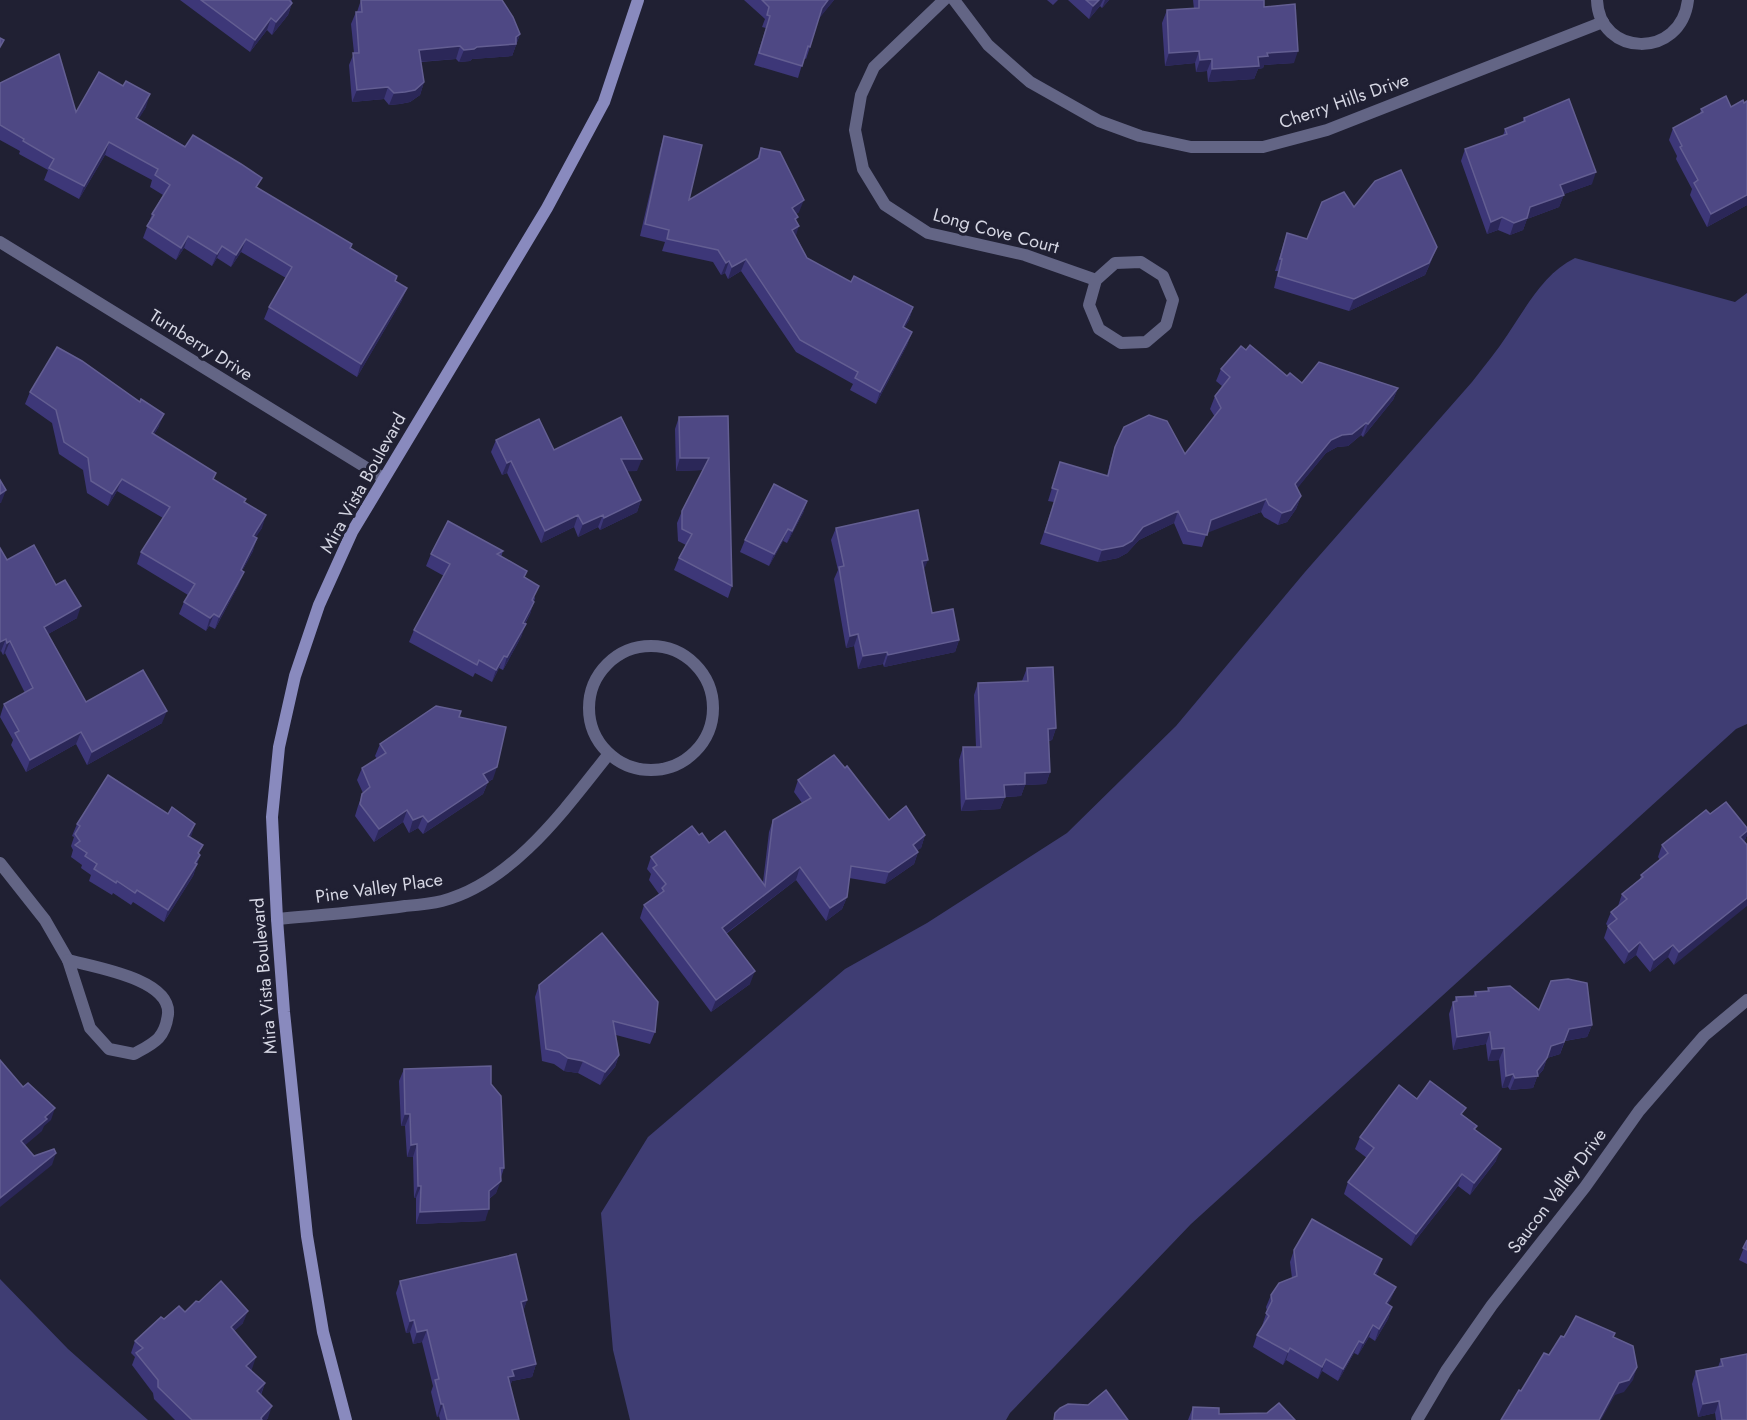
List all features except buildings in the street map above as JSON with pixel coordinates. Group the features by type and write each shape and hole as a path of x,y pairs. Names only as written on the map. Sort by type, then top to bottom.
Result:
{"street":[{"name":"Mira Vista Boulevard","path":"346,1420 323,1332 307,1236 284,1012 272,817 279,747 295,676 319,605 352,532 547,208 594,121 604,102 638,0"},
{"name":"Long Cove Court","path":"944,0 874,67 861,95 855,130 863,169 885,205 928,233 1025,255 1096,280"},
{"name":"Cherry Hills Drive","path":"954,0 988,45 1030,82 1099,121 1140,136 1191,147 1263,147 1327,130 1603,22"},
{"path":"1597,0 1597,7 1603,22 1613,34 1627,42 1642,45 1658,42 1670,35 1680,25 1688,0"},
{"name":"Turnberry Drive","path":"0,242 383,478"},
{"path":"1141,262 1163,276 1173,300 1166,325 1146,342 1120,343 1099,329 1089,305 1096,280 1115,263 1141,262"},
{"path":"664,646 693,661 711,689 712,711 712,722 697,751 669,768 637,770 608,755 590,727 589,705 589,694 604,665 631,647 664,646"},
{"name":"Pine Valley Place","path":"277,919 442,902 479,887 519,857 563,811 608,755"},
{"path":"0,863 45,920 68,960 90,1028 109,1049 134,1054 160,1039 168,1008 162,994 134,977 68,960"},
{"name":"Saucon Valley Drive","path":"1418,1420 1446,1371 1492,1305 1586,1187 1639,1111 1704,1036 1747,1000"}],"shaded area":[{"path":"1575,258 1735,302 1747,293 1747,724 1736,729 1191,1224 1010,1413 1006,1420 630,1420 613,1350 601,1213 648,1137 845,969 927,923 1067,833 1176,726 1305,572 1472,382 1545,281 1564,264"},
{"path":"0,1279 68,1349 148,1420 0,1420"}]}
